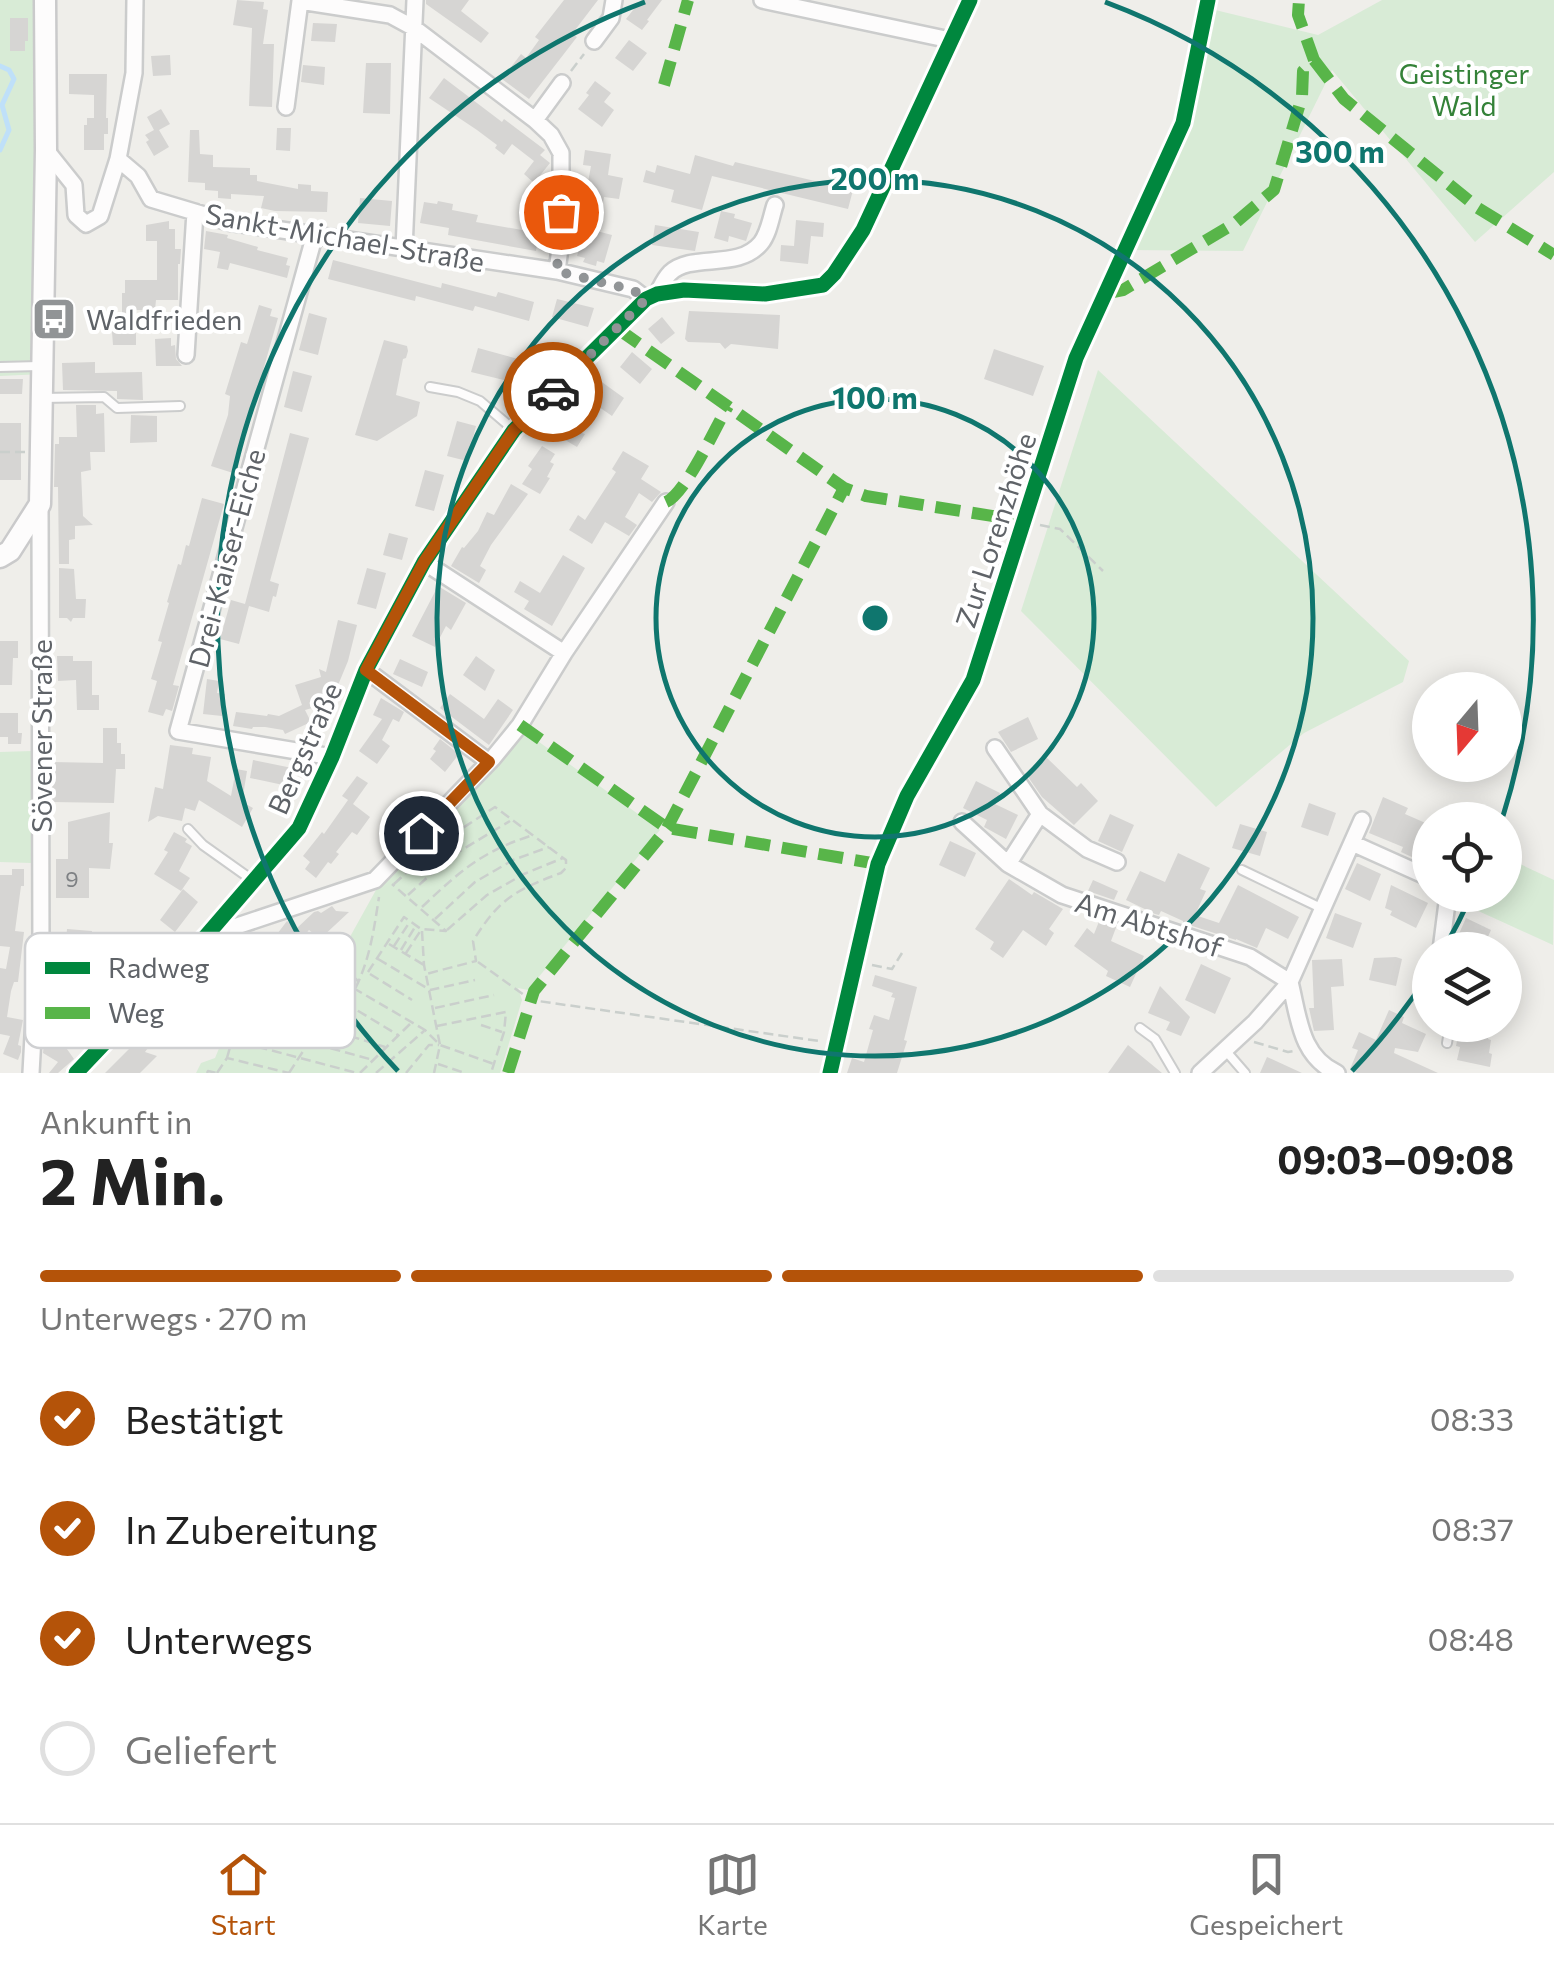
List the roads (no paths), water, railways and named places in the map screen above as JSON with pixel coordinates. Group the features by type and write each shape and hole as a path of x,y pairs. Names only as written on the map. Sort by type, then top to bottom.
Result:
{"main road":[{"name":"Sövener Straße","path":"40,504 45,0"},
{"path":"0,557 10,551 40,504"}],"street":[{"path":"46,150 74,186 76,215 86,224 100,216 118,159 134,73 135,0"},
{"path":"404,249 415,0"},
{"path":"594,40 611,18 614,0"},
{"path":"762,0 950,40"},
{"path":"652,297 684,290 764,294 822,285 834,274 863,230 970,0"},
{"name":"Zur Lorenzhöhe","path":"830,1073 878,864 907,796 973,680 1076,358 1183,124 1208,0"},
{"path":"286,107 293,1 390,14 414,28 535,120 561,153 562,241 556,271"},
{"path":"535,120 562,84"},
{"name":"Sankt-Michael-Straße","path":"118,159 138,176 151,199 228,222 556,271 652,297"},
{"name":"Bergstraße","path":"209,933 299,828 366,670 424,562 514,430 652,297 667,275 677,268 746,255 760,244 775,205"},
{"path":"186,355 194,212"},
{"name":"Drei-Kaiser-Eiche","path":"315,234 178,731 332,757"},
{"path":"215,933 375,880 520,726 666,502"},
{"name":"Sövener Straße","path":"40,504 41,933"},
{"path":"424,562 564,653"},
{"name":"Bergstraße","path":"366,670 489,762"},
{"name":"Am Abtshof","path":"996,748 1040,814 1087,849 1118,862"},
{"path":"1008,864 1040,814"},
{"path":"1200,1073 1290,982 1362,820"},
{"name":"Am Abtshof","path":"962,822 1008,864 1062,894 1250,957 1290,982"},
{"path":"1352,843 1412,870"},
{"path":"1290,982 1306,1048 1323,1067 1336,1073"},
{"name":"Sövener Straße","path":"32,1073 33,1048"},
{"name":"Bergstraße","path":"76,1073 100,1048"}],"lane":[{"path":"0,366 43,366"},
{"path":"430,387 480,401 514,430"},
{"path":"42,398 104,396 117,408 180,406"},
{"path":"188,829 203,845 255,882"},
{"path":"1242,870 1323,909"},
{"path":"1140,1028 1155,1040 1175,1073"},
{"path":"1225,1050 1245,1073"}],"waterway":[{"path":"0,66 9,70 14,79 2,105 9,130 0,150"}],"place":[{"name":"Waldfrieden","path":"54,319"}],"park label":[{"name":"Geistinger Wald","path":"1464,89"}]}
